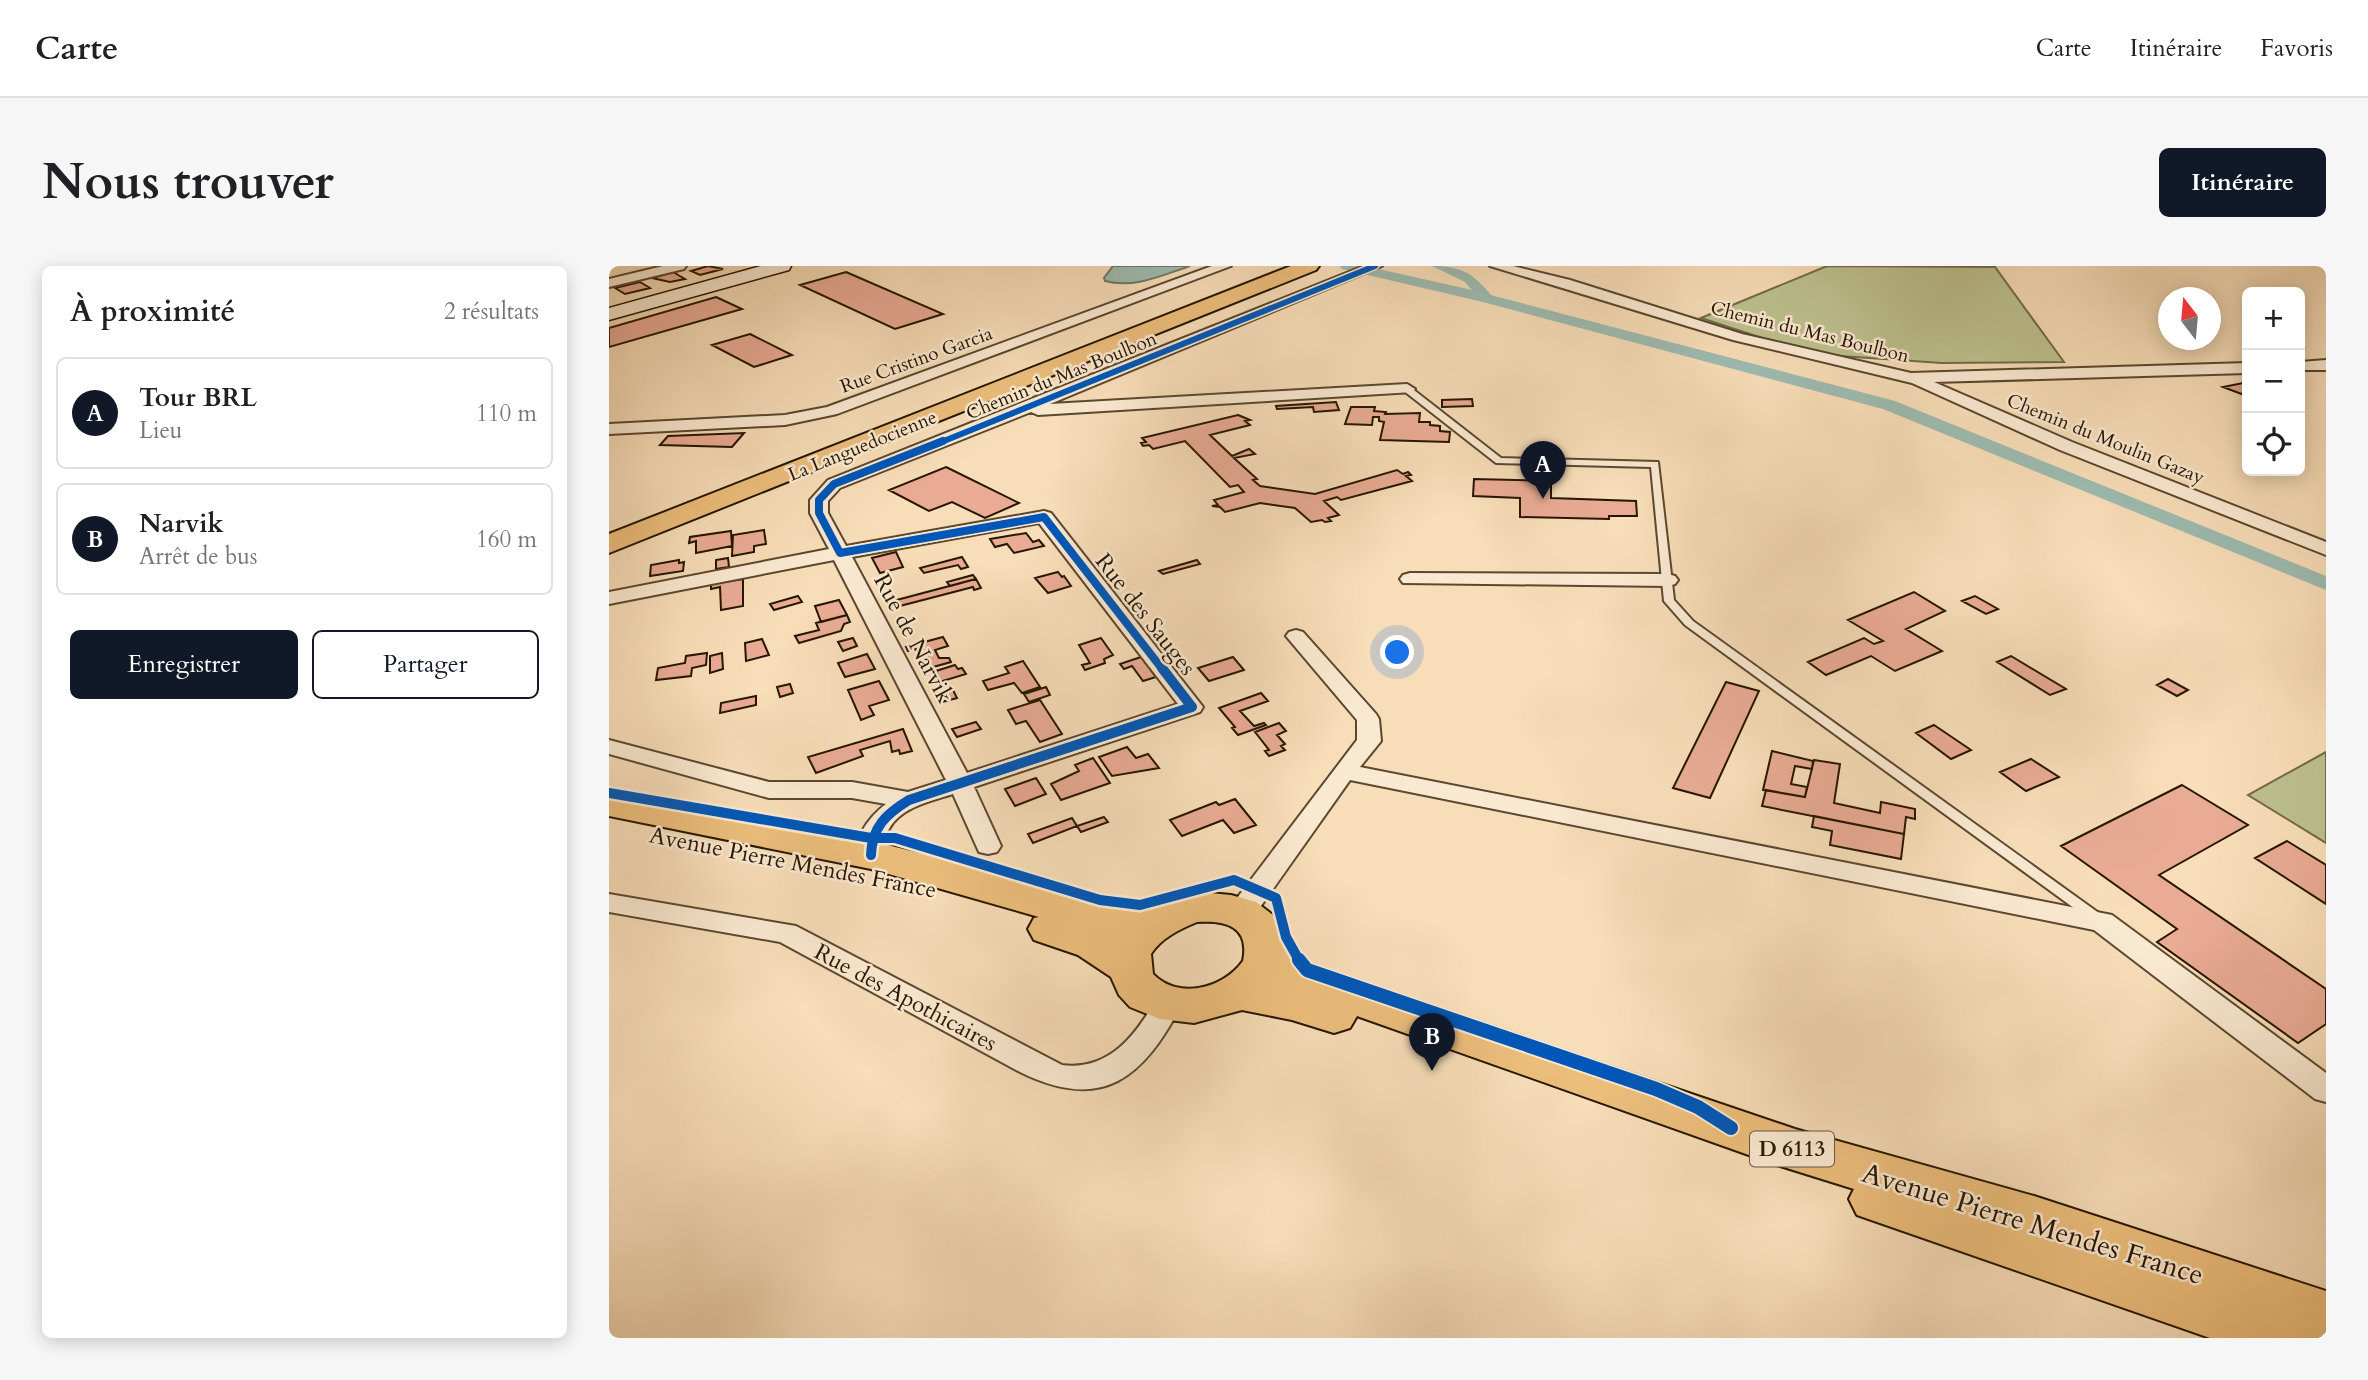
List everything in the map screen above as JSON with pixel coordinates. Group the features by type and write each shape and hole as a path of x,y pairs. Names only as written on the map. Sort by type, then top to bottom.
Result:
{"main road":[{"name":"La Languedocienne","path":"609,522 1270,266"},
{"name":"La Languedocienne","path":"609,544 1309,266"},
{"name":"Avenue Pierre Mendes France","path":"609,804 871,855 936,871 1111,923 1156,921"},
{"name":"Avenue Pierre Mendes France","path":"609,824 697,846 886,878 935,889 1093,944 1129,968"},
{"path":"1199,907 1221,907 1241,913 1255,922 1265,934 1268,948 1251,978 1216,1002 1192,1006 1168,1004 1149,996 1135,984 1129,968 1131,951 1140,935 1156,921 1199,907"},
{"name":"Avenue Pierre Mendes France","path":"1251,978 1295,976 1795,1150 2033,1219 2326,1317"},
{"name":"Avenue Pierre Mendes France","path":"1251,978 1292,1003 2287,1338"}],"street":[{"path":"609,283 645,270 679,266"},
{"path":"609,316 782,266"},
{"name":"Rue Cristino Garcia","path":"609,429 785,420 831,411 1224,266"},
{"name":"Chemin du Mas Boulbon","path":"1497,266 1565,283 1738,337 1911,378 2242,368"},
{"name":"Chemin du Mas Boulbon","path":"839,553 819,513 819,500 834,484 1369,269"},
{"path":"2305,366 2326,366"},
{"name":"Chemin du Moulin Gazay","path":"1911,378 2066,446 2326,549"},
{"name":"Chemin du Mas Boulbon","path":"1020,411 1407,389"},
{"name":"Rue des Sauges","path":"839,553 1044,517 1192,707 960,783"},
{"path":"609,598 839,553"},
{"name":"Rue de Narvik","path":"839,553 960,783 988,846"},
{"path":"1410,579 1668,580"},
{"path":"1241,913 1344,771 1369,741 1368,719 1297,636"},
{"path":"609,747 769,790 852,790 909,800"},
{"path":"1344,771 2102,922 2326,1090"},
{"path":"871,855 871,838 881,820 890,811 909,800 960,783"},
{"name":"Rue des Apothicaires","path":"609,903 786,933 1031,1064 1065,1079 1098,1077 1126,1063 1161,1019 1168,1004"},
{"path":"2000,1241 2045,1238 2326,1334"}],"lane":[{"path":"1407,389 1499,461 1655,464 1669,601 1689,623 2102,922"}],"green space":[{"path":"1827,266 1995,267 2064,362 1942,363 1811,354 1701,318"},
{"path":"2326,752 2326,843 2248,795"}],"water":[{"path":"1113,266 1190,266 1138,282 1105,281 1104,278"}],"building":[{"path":"708,266 723,269 700,275 691,271"},
{"path":"673,272 685,279 670,282 652,278"},
{"path":"846,272 943,314 895,329 800,285"},
{"path":"640,282 650,288 625,294 615,288"},
{"path":"716,297 742,309 609,347 609,328"},
{"path":"750,334 792,355 754,367 712,345"},
{"path":"2242,383 2242,394 2223,387"},
{"path":"1472,399 1473,406 1442,407 1442,400"},
{"path":"1336,402 1339,410 1314,412 1313,407 1277,409 1276,406"},
{"path":"1351,407 1375,407 1374,411 1386,412 1385,414 1420,413 1419,422 1430,422 1430,425 1440,426 1440,431 1450,432 1449,442 1380,440 1384,422 1379,421 1379,417 1373,417 1372,425 1345,424"},
{"path":"1238,415 1250,420 1245,421 1250,425 1210,435 1232,456 1249,449 1255,454 1234,458 1257,479 1253,480 1260,486 1315,494 1397,470 1403,474 1408,472 1411,475 1406,476 1412,481 1341,500 1337,497 1324,501 1339,515 1328,518 1331,521 1325,522 1311,522 1295,508 1260,503 1225,512 1220,507 1212,506 1218,505 1214,500 1244,492 1238,485 1230,487 1185,441 1153,449 1141,443 1146,442 1142,438"},
{"path":"744,433 732,447 660,445 668,436"},
{"path":"946,467 1019,503 985,518 952,502 929,511 889,490"},
{"path":"1474,479 1551,481 1551,498 1636,501 1637,516 1609,516 1609,519 1520,517 1520,498 1473,496"},
{"path":"764,530 766,544 754,546 754,552 732,556 733,535"},
{"path":"731,531 732,546 696,553 696,541 689,543 690,537"},
{"path":"1026,533 1033,542 1039,540 1044,546 1014,553 1007,544 995,547 990,539"},
{"path":"896,552 903,567 880,573 872,558"},
{"path":"962,557 968,567 961,569 958,565 924,573 920,568"},
{"path":"728,558 729,567 716,569 716,560"},
{"path":"679,560 679,563 684,562 683,571 650,576 651,565"},
{"path":"1197,560 1200,564 1163,574 1159,571"},
{"path":"1058,572 1071,586 1048,593 1035,578"},
{"path":"973,575 976,579 950,586 947,582"},
{"path":"743,579 743,606 721,610 720,587 711,589 711,584"},
{"path":"976,579 981,588 974,590 973,587 896,607 893,601"},
{"path":"1914,592 1945,611 1906,629 1942,651 1895,671 1871,656 1826,675 1808,662 1864,638 1874,644 1883,641 1848,620"},
{"path":"798,596 802,602 774,610 770,604"},
{"path":"1975,596 1998,609 1986,614 1962,601"},
{"path":"839,600 847,615 821,622 815,606"},
{"path":"847,615 850,622 844,624 841,631 799,643 795,636 819,630 816,623"},
{"path":"943,637 948,646 935,650 939,658 949,658 951,662 926,669 916,649 908,651 906,647"},
{"path":"853,638 857,646 843,651 838,642"},
{"path":"1101,638 1113,655 1104,659 1105,663 1085,670 1082,665 1090,663 1079,645"},
{"path":"762,639 769,655 746,661 745,643"},
{"path":"707,653 706,665 692,668 691,676 656,680 658,668 685,663 686,656"},
{"path":"722,653 723,669 710,673 710,656"},
{"path":"867,654 875,669 845,677 838,663"},
{"path":"2011,656 2066,689 2050,695 1997,662"},
{"path":"1141,657 1156,677 1143,681 1132,666 1124,669 1120,664"},
{"path":"1233,657 1244,670 1209,681 1198,668"},
{"path":"1023,661 1040,687 1022,693 1014,683 988,690 983,681 1009,673 1005,667"},
{"path":"955,665 958,669 962,668 966,674 936,683 933,677 938,676 936,671"},
{"path":"2168,679 2188,690 2177,696 2157,685"},
{"path":"879,681 889,700 869,706 874,715 861,720 848,690"},
{"path":"1726,682 1759,691 1710,798 1673,788"},
{"path":"790,684 793,693 780,697 777,687"},
{"path":"1046,687 1050,695 1029,702 1024,694"},
{"path":"953,690 957,698 938,703 934,695"},
{"path":"1261,693 1268,701 1240,711 1254,726 1264,723 1266,725 1238,735 1232,728 1235,727 1219,708"},
{"path":"756,696 756,705 720,713 721,703"},
{"path":"1040,700 1062,734 1040,742 1026,721 1016,724 1008,710"},
{"path":"976,722 981,729 957,737 952,729"},
{"path":"1279,723 1286,731 1277,735 1285,744 1281,746 1285,750 1269,756 1265,751 1269,750 1255,732"},
{"path":"1934,725 1971,750 1951,759 1916,733"},
{"path":"903,729 912,751 900,754 899,750 892,752 890,741 860,750 863,756 816,773 808,757"},
{"path":"1127,747 1136,758 1148,754 1159,768 1112,776 1099,757"},
{"path":"1772,751 1813,761 1812,769 1795,766 1791,784 1807,787 1805,797 1763,790"},
{"path":"1093,758 1110,783 1061,800 1051,784 1079,771 1075,765"},
{"path":"2031,759 2059,777 2026,791 2000,772"},
{"path":"1814,760 1840,764 1834,803 1880,813 1881,802 1915,809 1915,819 1906,817 1904,834 1762,806 1766,790 1805,797"},
{"path":"1036,778 1046,794 1015,806 1005,789"},
{"path":"2182,785 2248,825 2159,875 2326,989 2326,1024 2298,1043 2157,942 2177,929 2061,846"},
{"path":"1235,799 1256,825 1234,833 1223,820 1182,836 1170,820 1216,802 1219,805"},
{"path":"1814,816 1904,834 1901,859 1830,845 1832,831 1812,827"},
{"path":"1104,817 1108,822 1081,832 1077,826"},
{"path":"1072,818 1077,826 1033,843 1028,834"},
{"path":"2287,841 2326,865 2326,904 2255,858"}],"waterway":[{"path":"1347,266 1486,298 1889,405 2326,584"},
{"path":"1439,266 1470,279 1485,297"}],"cycle path":[{"path":"871,855 876,828 893,810 909,800 1192,707 1044,517 840,553 819,513 819,500 834,484 1375,266"},
{"path":"609,793 871,838 895,838 1100,900 1140,905 1234,880 1276,898 1290,946 1307,970 1656,1089 1698,1107 1731,1128"}],"place":[{"name":"Tour BRL","path":"1543,499"},
{"name":"Narvik","path":"1432,1071"}]}
